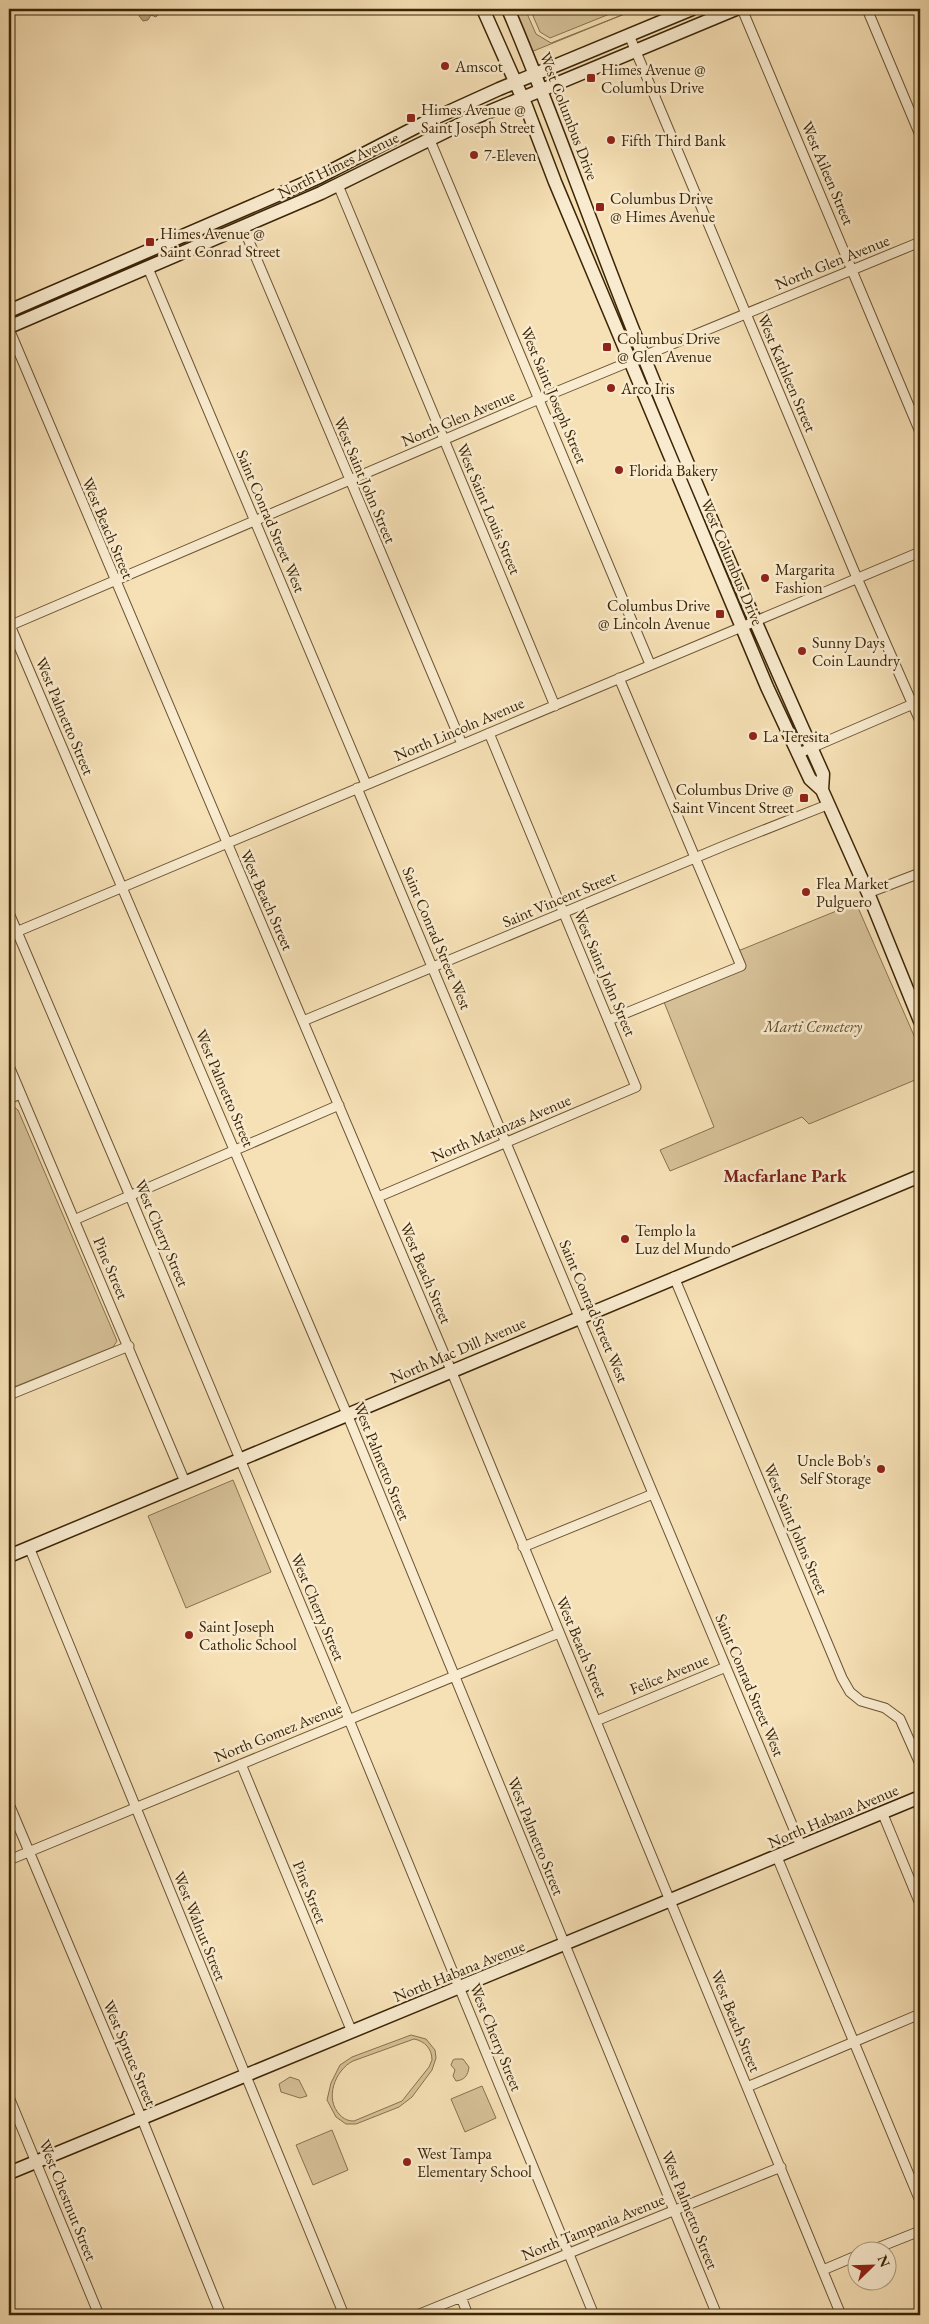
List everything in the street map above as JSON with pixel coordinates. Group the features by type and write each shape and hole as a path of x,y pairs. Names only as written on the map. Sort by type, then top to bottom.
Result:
{"street":[{"name":"West Columbus Drive","path":"483,9 522,97 741,626 797,754 810,779 822,790"},
{"name":"West Columbus Drive","path":"508,9 536,74 644,356 755,620 823,774 822,790 868,893 920,1021"},
{"name":"North Himes Avenue","path":"9,311 319,178 424,123 515,82 692,9"},
{"name":"North Himes Avenue","path":"9,328 338,186 429,138 522,97 736,9"},
{"name":"West Aileen Street","path":"742,9 920,432"},
{"path":"867,9 920,135"},
{"name":"West Kathleen Street","path":"629,35 857,578 917,702 920,721"},
{"name":"West Saint Joseph Street","path":"429,138 650,664"},
{"path":"243,228 245,218 253,212 292,195 319,178"},
{"name":"West Saint Louis Street","path":"338,186 554,706"},
{"path":"177,256 198,240 224,228 233,221 235,214"},
{"name":"West Saint John Street","path":"243,228 462,744"},
{"name":"North Glen Avenue","path":"9,625 539,399 920,242"},
{"name":"Saint Conrad Street West","path":"148,268 366,784"},
{"name":"West Beach Street","path":"9,328 225,844 303,1021 451,1370 841,2315"},
{"name":"North Lincoln Avenue","path":"13,933 920,552"},
{"name":"West Palmetto Street","path":"9,625 347,1414 717,2315"},
{"path":"608,1020 741,966 619,678"},
{"path":"797,754 917,702"},
{"name":"West Saint John Street","path":"489,733 636,1087"},
{"name":"Saint Conrad Street West","path":"357,788 801,1846"},
{"name":"Saint Vincent Street","path":"303,1021 695,858 828,805"},
{"path":"868,893 920,873"},
{"name":"West Cherry Street","path":"9,913 13,933 130,1196 349,1720 594,2315"},
{"name":"Pine Street","path":"9,1066 185,1482"},
{"name":"North Matanzas Avenue","path":"378,1196 636,1087"},
{"path":"9,1098 20,1094"},
{"path":"74,1220 339,1105"},
{"name":"North Mac Dill Avenue","path":"9,1556 451,1370 920,1176"},
{"name":"West Saint Johns Street","path":"674,1277 842,1678 850,1692 861,1701 885,1708 900,1719 920,1764"},
{"path":"9,1395 129,1346"},
{"path":"523,1546 653,1494"},
{"name":"West Walnut Street","path":"29,1548 344,2315"},
{"name":"North Gomez Avenue","path":"9,1860 559,1633"},
{"name":"Felice Avenue","path":"596,1720 726,1667"},
{"name":"Pine Street","path":"241,1764 352,2032"},
{"name":"North Habana Avenue","path":"9,2173 920,1797"},
{"name":"West Spruce Street","path":"9,1804 142,2119 221,2315"},
{"path":"882,1812 920,1904"},
{"path":"777,1857 920,2201"},
{"path":"747,2087 920,2014"},
{"name":"West Chestnut Street","path":"9,2097 99,2315"},
{"name":"North Tampania Avenue","path":"417,2315 780,2167"},
{"path":"892,2242 920,2231"},
{"path":"823,2270 846,2260"},
{"path":"461,2297 468,2315"}],"green space":[{"path":"514,9 525,9 536,34 551,43 637,9 531,52"},
{"path":"530,9 622,9 550,38 540,32"},
{"name":"Marti Cemetery","path":"856,903 919,1047 920,1078 809,1124 802,1117 670,1171 660,1150 714,1127 664,1002 745,968 738,951"},
{"path":"14,1107 18,1110 117,1341 113,1347 9,1389 9,1108"},
{"path":"233,1480 271,1572 186,1608 148,1516"},
{"path":"411,2035 426,2039 435,2050 436,2058 432,2070 412,2097 399,2107 356,2124 346,2124 336,2117 327,2100 331,2083 340,2065 352,2057","holes":["414,2039 429,2049 432,2060 429,2067 402,2101 354,2121 346,2120 340,2115 335,2108 332,2093 337,2078 347,2065 353,2061"]},
{"path":"455,2059 463,2059 469,2067 466,2077 462,2080 456,2081 453,2076 455,2070 451,2065"},
{"path":"290,2077 299,2080 307,2096 300,2098 281,2092 279,2084"},
{"path":"482,2086 496,2118 465,2132 451,2099"},
{"path":"332,2130 348,2170 313,2185 296,2145"}],"shaded area":[{"path":"142,9 159,9 160,13 156,17 151,15 148,20 143,21 139,16"}],"place":[{"name":"Amscot","path":"445,66"},
{"name":"Himes Avenue @ Columbus Drive","path":"591,78"},
{"name":"Himes Avenue @ Saint Joseph Street","path":"411,118"},
{"name":"Fifth Third Bank","path":"611,140"},
{"name":"7-Eleven","path":"474,155"},
{"name":"Columbus Drive @ Himes Avenue","path":"600,207"},
{"name":"Himes Avenue @ Saint Conrad Street","path":"150,242"},
{"name":"Columbus Drive @ Glen Avenue","path":"607,347"},
{"name":"Arco Iris","path":"611,388"},
{"name":"Florida Bakery","path":"619,470"},
{"name":"Margarita Fashion","path":"765,578"},
{"name":"Columbus Drive @ Lincoln Avenue","path":"720,614"},
{"name":"Sunny Days Coin Laundry","path":"802,651"},
{"name":"La Teresita","path":"753,736"},
{"name":"Columbus Drive @ Saint Vincent Street","path":"804,798"},
{"name":"Flea Market Pulguero","path":"806,892"},
{"name":"Templo la Luz del Mundo","path":"625,1239"},
{"name":"Uncle Bob's Self Storage","path":"881,1469"},
{"name":"Saint Joseph Catholic School","path":"189,1635"},
{"name":"West Tampa Elementary School","path":"407,2162"}],"district":[{"name":"Macfarlane Park","path":"785,1175"}]}
